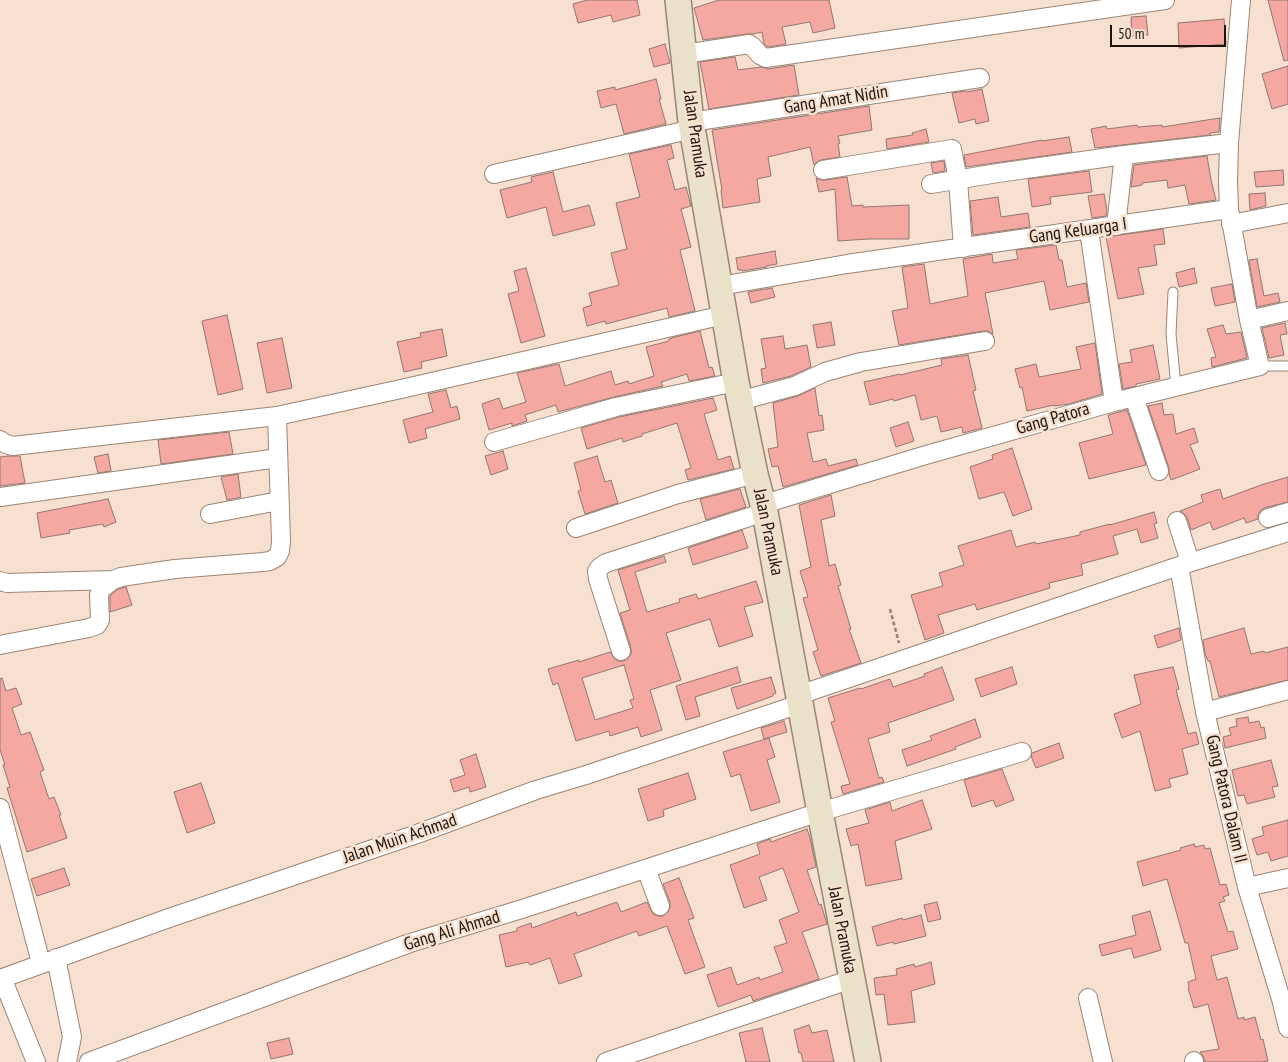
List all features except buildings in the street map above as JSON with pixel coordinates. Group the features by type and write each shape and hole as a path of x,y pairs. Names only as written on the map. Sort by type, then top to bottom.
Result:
{"street":[{"name":"Jalan Pramuka","path":"678,0 692,125 724,315 738,392 764,508 868,1062"},
{"path":"684,54 749,44 766,58 1165,0"},
{"path":"1242,0 1229,143 1228,182 1230,216 1249,320 1260,366"},
{"name":"Gang Amat Nidin","path":"494,174 692,125 980,78"},
{"path":"931,184 998,172 1229,143"},
{"path":"822,170 952,149 958,180 963,248"},
{"path":"1116,226 1124,155"},
{"name":"Gang Keluarga I","path":"720,286 847,264 1116,226 1288,213"},
{"path":"1089,230 1114,402"},
{"path":"1249,320 1288,311"},
{"path":"0,440 13,446 277,416 724,315"},
{"path":"494,442 616,407 795,386 825,372 861,362 985,341"},
{"name":"Gang Patora","path":"621,651 598,579 597,572 606,563 764,508 926,455 1114,402 1260,366"},
{"path":"1134,397 1159,471"},
{"path":"0,581 7,583 113,580 175,569 270,561 277,557 281,540 277,416"},
{"path":"0,496 278,458"},
{"path":"576,528 678,494 755,474"},
{"path":"210,514 279,500"},
{"path":"1268,518 1288,512"},
{"name":"Gang Patora Dalam II","path":"1177,521 1185,564 1205,712 1247,887 1284,998 1288,1028"},
{"path":"800,699 903,659 1185,564 1288,532"},
{"path":"0,645 98,625 100,620 101,589 113,580"},
{"path":"1205,712 1288,690"},
{"name":"Jalan Muin Achmad","path":"1,978 800,699"},
{"name":"Gang Ali Ahmad","path":"89,1062 410,943 531,906 820,812 1022,752"},
{"path":"0,808 72,1037 67,1062"},
{"path":"646,868 660,906"},
{"path":"1247,887 1288,878"},
{"path":"1,978 36,1062"},
{"path":"606,1062 852,979"},
{"path":"1088,998 1103,1062"}],"lane":[{"path":"1173,292 1171,334 1176,387"},
{"path":"1260,366 1288,366"}],"path":[{"path":"890,609 903,659"}]}
